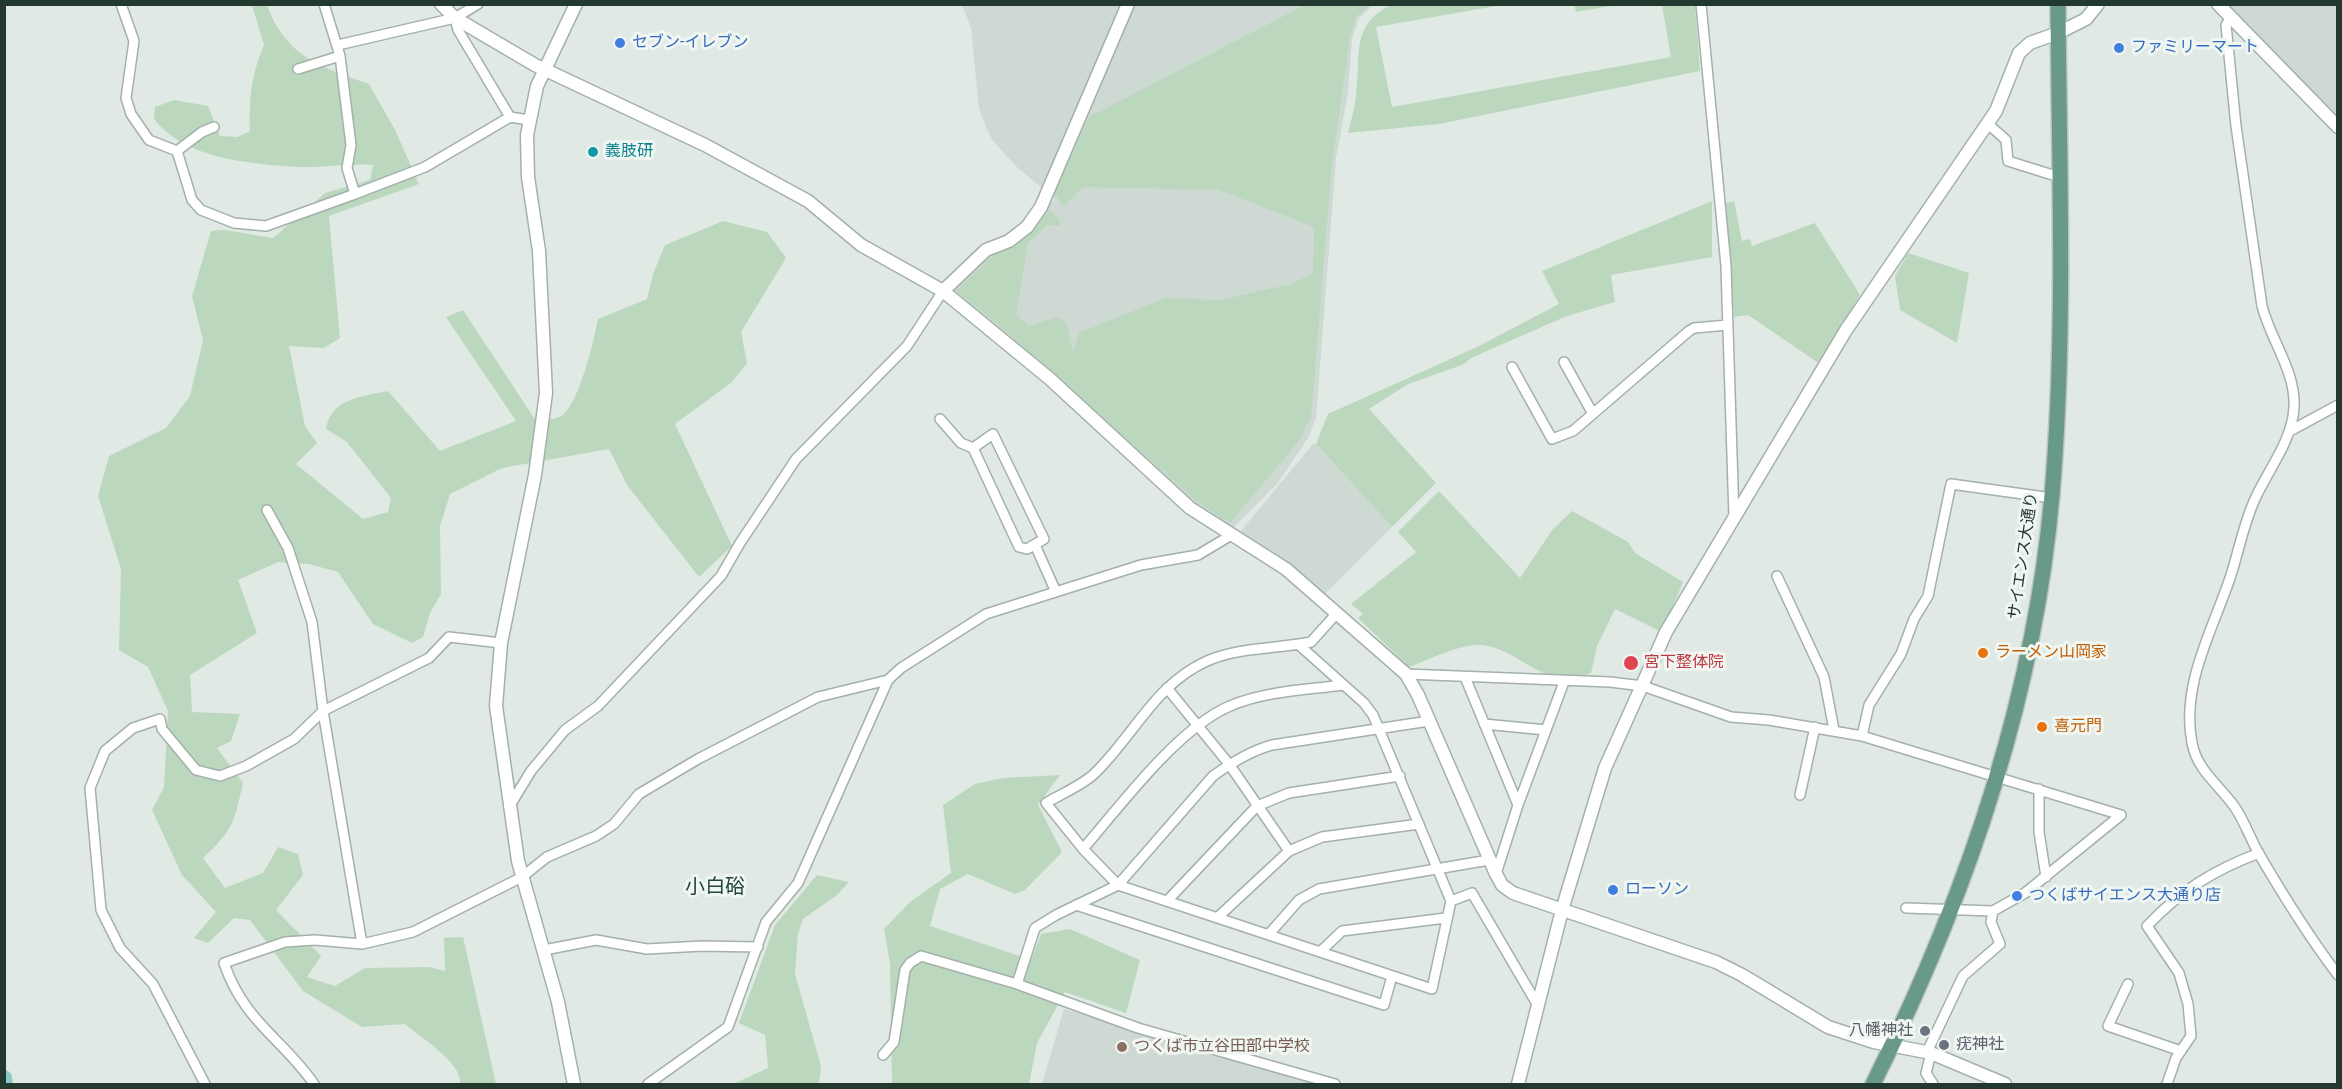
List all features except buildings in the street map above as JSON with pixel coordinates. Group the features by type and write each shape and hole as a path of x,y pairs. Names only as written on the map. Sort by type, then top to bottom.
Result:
{"main road":[{"name":"サイエンス大通り","path":"1873,1084 1953,910 1997,775 2031,632 2052,498 2059,394 2058,4"}],"street":[{"path":"121,4 134,41 126,98 130,114 149,140 177,151"},
{"path":"324,4 340,56 351,145 347,168 355,194"},
{"path":"441,4 455,18 544,70 705,145 798,196 861,245 943,291 1050,380 1190,508 1286,569 1406,674 1502,885 1514,893 1716,962 1742,975 1828,1027 1892,1046 1929,1052 2005,1084"},
{"path":"338,45 455,18 478,4"},
{"path":"574,1084 544,950 522,877 509,807 497,718 501,643 535,475 546,393 540,251 526,162 529,120 544,70 576,4"},
{"path":"509,807 531,771 565,730 598,706 721,576 740,543 796,459 907,346 943,291 986,250 1009,241 1027,227 1041,207 1128,4"},
{"path":"1701,4 1721,195 1734,518"},
{"path":"1518,1084 1562,910 1605,768 1666,632 1846,330 1996,111 2019,53 2026,45 2086,19 2098,4"},
{"path":"2218,4 2337,127"},
{"path":"455,18 458,30 510,117"},
{"path":"2231,18 2226,25 2236,126 2257,272 2266,324 2285,363 2294,392 2294,411 2290,431 2254,501 2228,584 2200,655 2190,714 2192,743 2205,774 2234,806 2259,853 2320,952 2337,975"},
{"path":"298,69 340,56"},
{"path":"177,151 192,200 201,210 234,223 266,226 425,167 510,117 529,120"},
{"path":"1987,123 2006,140 2008,161 2059,177"},
{"path":"177,151 202,132 214,127"},
{"path":"1512,366 1552,439 1573,431 1689,331 1694,328 1728,325"},
{"path":"1564,362 1593,414"},
{"path":"2290,431 2337,405"},
{"path":"940,419 961,443 973,448 1019,547 1027,549 1035,546 1044,539 993,434 973,448"},
{"path":"1862,736 1869,705 1886,674 1901,654 1914,619 1928,596 1951,484 2052,498"},
{"path":"267,510 288,548 312,622 322,711 362,944"},
{"path":"648,1084 728,1027 766,922 798,883 888,680 901,668 986,614 1141,565 1198,555 1233,534"},
{"path":"1035,546 1056,592"},
{"path":"1777,576 1824,677 1834,730"},
{"path":"1299,645 1364,703 1380,729 1439,869 1450,901 1432,989 1118,885 1083,849 1046,803 1093,775 1179,676 1208,660 1231,653 1311,642 1337,613"},
{"path":"205,1084 153,984 120,948 101,910 90,788 105,751 133,728 160,719 162,729 196,770 220,776 246,766 294,739 322,711 429,658 449,637 501,643"},
{"path":"1406,674 1564,682 1610,681 1643,686 1731,717 1815,727 1862,736 1997,775 2121,815 2025,893 1993,911 1906,908"},
{"path":"1465,677 1518,805"},
{"path":"314,1084 261,1027 232,986 224,963 285,942 315,940 362,944 413,932 522,877 547,857 596,836 614,824 639,794 698,759 818,697 888,680"},
{"path":"1496,874 1518,805 1564,682"},
{"path":"1083,849 1197,724 1214,713 1241,702 1343,685"},
{"path":"1167,688 1229,764 1288,851"},
{"path":"1017,984 1035,928 1118,885 1213,776 1229,764 1255,749 1272,745 1429,722"},
{"path":"1484,724 1546,730"},
{"path":"1800,795 1815,727"},
{"path":"1167,901 1257,806 1289,793 1400,776"},
{"path":"2039,789 2039,832 2046,877"},
{"path":"1218,917 1288,851 1322,837 1419,824"},
{"path":"2167,1084 2181,1051 2191,1036 2188,1004 2179,973 2147,926 2173,898 2230,863 2259,853"},
{"path":"1269,934 1299,900 1319,889 1489,860"},
{"path":"1450,901 1472,893 1537,1004"},
{"path":"1076,905 1384,1005 1392,976"},
{"path":"1933,1084 1926,1073 1929,1052 1963,976 2000,944 1991,922 1993,911"},
{"path":"1321,951 1342,931 1446,918"},
{"path":"544,950 596,940 647,949 702,946 758,947"},
{"path":"884,1055 894,1042 904,970 921,956 1017,984 1138,1028 1335,1084"},
{"path":"2128,984 2108,1026 2181,1051"}],"shaded area":[{"path":"962,5 1373,5 1359,18 1352,39 1348,92 1336,158 1316,418 1308,438 1277,484 1233,528 1190,502 1170,486 1100,416 953,294 953,288 1055,199 1017,167 993,141 986,127 979,108 971,28"},
{"path":"2228,5 2337,5 2337,116"},
{"path":"1313,444 1316,444 1392,527 1325,594 1240,532"},
{"name":"つくば市立谷田部中学校","path":"1064,1009 1320,1084 1042,1084"}],"green space":[{"path":"1574,4 1616,4 1616,5 1576,12"},
{"path":"252,5 267,5 284,37 307,58 369,84 395,130 419,184 329,216 340,338 324,348 289,346 305,426 317,443 296,464 363,519 388,512 391,498 347,442 326,429 334,411 341,405 358,397 388,391 440,451 516,421 446,317 463,310 534,418 554,419 568,410 580,386 598,319 647,299 653,274 665,245 723,221 767,232 786,258 741,332 747,363 732,382 675,424 732,546 699,577 627,485 609,449 502,468 450,494 440,526 441,594 430,613 423,637 412,643 373,624 338,572 309,564 278,562 238,580 257,633 190,675 192,712 240,714 231,741 217,748 243,783 237,808 226,833 203,858 225,888 263,873 278,847 298,854 303,875 276,910 321,956 307,977 335,986 365,968 429,967 445,971 444,938 463,937 496,1084 460,1084 459,1076 448,1059 405,1024 362,1027 303,991 250,920 234,918 208,943 194,938 216,912 182,875 152,810 164,787 168,711 148,667 119,650 121,569 98,496 109,456 166,428 190,396 203,340 192,296 211,231 225,230 273,238 325,193 370,180 373,165 299,167 260,164 220,157 183,143 154,119 155,107 174,100 208,106 220,136 237,137 250,131 252,87 264,45"},
{"path":"1305,5 1370,5 1356,17 1350,38 1332,163 1311,417 1298,442 1231,522 1222,519 1195,500 1002,328 956,291 993,256 1026,238 1050,210 1060,220 1060,226 1048,225 1028,243 1016,314 1028,326 1058,317 1067,325 1073,352 1079,333 1165,298 1220,300 1291,284 1313,273 1314,227 1219,190 1083,187 1064,206 1054,194 1089,117"},
{"path":"1391,5 1502,5 1376,27 1392,107 1671,57 1662,5 1695,5 1700,71 1439,124 1348,133 1354,109 1363,32 1378,13"},
{"path":"1712,201 1712,257 1611,275 1615,302 1567,316 1473,357 1462,365 1408,384 1369,409 1436,483 1392,527 1316,444 1328,414 1477,347 1559,304 1542,271"},
{"path":"1734,201 1742,241 1750,239 1752,246 1815,223 1860,295 1820,364 1748,315 1734,317 1726,203"},
{"path":"1908,253 1969,273 1957,343 1900,310 1895,276"},
{"path":"1439,491 1520,578 1553,529 1572,511 1628,542 1635,553 1683,582 1662,632 1615,609 1597,646 1591,673 1574,678 1545,673 1493,647 1479,645 1454,650 1409,667 1358,618 1363,614 1351,604 1416,552 1398,532"},
{"path":"1060,775 1038,805 1062,852 1025,890 1015,894 968,874 940,889 930,926 1031,960 1041,934 1070,929 1140,960 1126,1013 1065,992 1037,1043 1029,1084 892,1084 890,964 884,929 910,902 951,873 943,805 975,784 1003,778"},
{"path":"817,875 849,882 837,895 803,919 798,934 795,974 821,1066 819,1084 733,1084 768,1068 765,1035 739,1023 775,925"}],"waterway":[{"path":"4,1078 5,1084"}],"place":[{"name":"セブン-イレブン","path":"620,43"},
{"name":"ファミリーマート","path":"2119,48"},
{"name":"義肢研","path":"593,152"},
{"name":"ラーメン山岡家","path":"1983,653"},
{"name":"宮下整体院","path":"1631,663"},
{"name":"喜元門","path":"2042,727"},
{"name":"ローソン","path":"1613,890"},
{"name":"つくばサイエンス大通り店","path":"2017,896"},
{"name":"八幡神社","path":"1925,1031"},
{"name":"疣神社","path":"1944,1045"},
{"name":"つくば市立谷田部中学校","path":"1122,1047"}],"district":[{"name":"小白硲","path":"715,888"}]}
